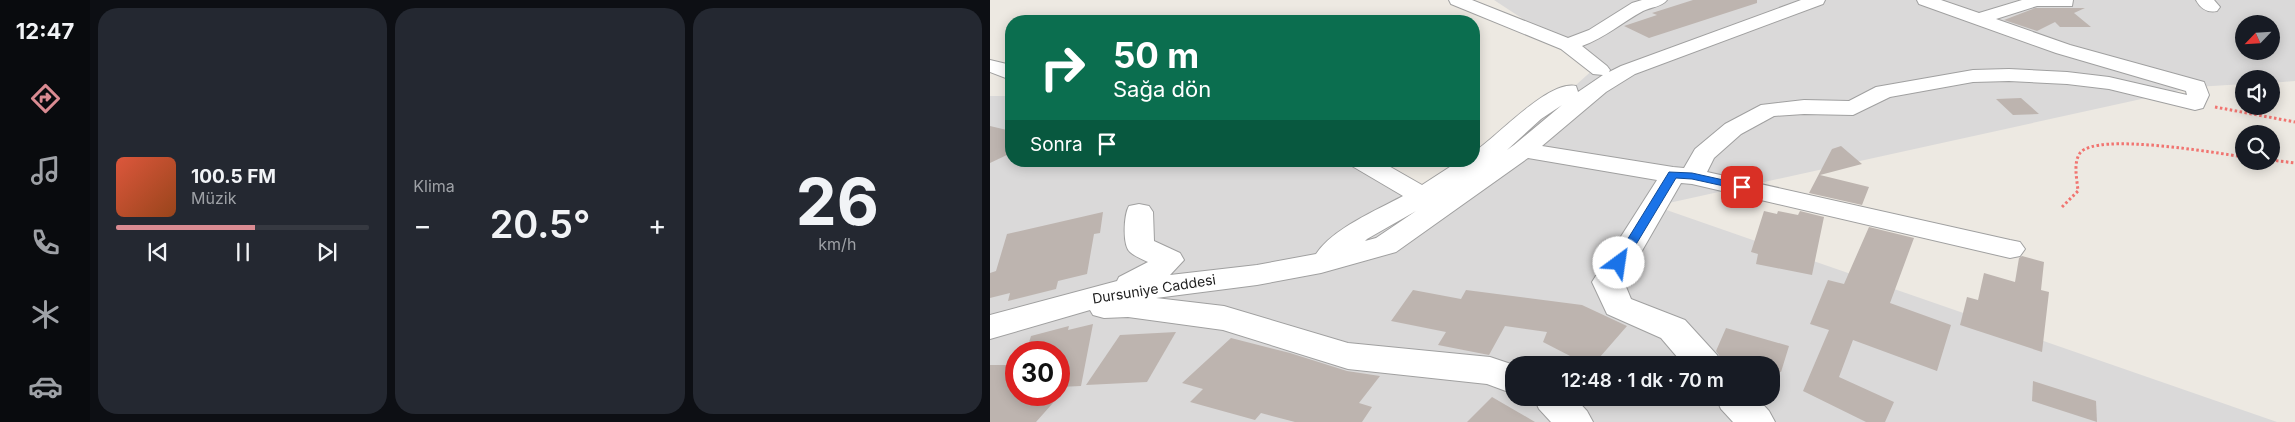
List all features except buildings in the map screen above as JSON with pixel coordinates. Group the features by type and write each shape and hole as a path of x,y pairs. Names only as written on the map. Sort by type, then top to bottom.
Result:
{"street":[{"path":"1457,0 1568,45 1600,70"},
{"path":"1480,159 1533,114 1600,70 1788,0"},
{"name":"Dursuniye Caddesi","path":"990,326 1116,292 1257,274 1321,263 1386,244 1523,150 1552,123 1598,87 1628,70 1817,0"},
{"path":"1698,356 1673,329 1618,306 1608,282 1682,175 1733,129 1769,110 1804,106 1831,109 1853,108 1884,92 1973,76 2009,75 2067,78 2109,84 2195,103 2198,95 2196,87 2105,63 1925,0"},
{"path":"1979,19 2036,1 2066,2 2064,0"},
{"path":"1568,45 1596,34 1616,19 1647,1"},
{"path":"990,66 1005,70"},
{"path":"1523,150 1682,175 2010,249"},
{"path":"1372,167 1423,196"},
{"path":"1321,263 1357,233 1423,196 1468,167"},
{"path":"1116,292 1153,274 1169,260 1140,246 1139,212"},
{"path":"1050,310 1128,306 1224,318 1348,356 1490,371 1505,377"},
{"path":"1559,406 1574,422"},
{"path":"1741,406 1756,422"}],"path":[{"path":"2195,103 2295,122"},
{"path":"2062,206 2078,191 2076,160 2083,150 2113,143 2140,144 2235,156"},
{"path":"2280,161 2295,163"}],"shaded area":[{"path":"1494,0 2295,0 2295,81 2280,82 2280,70 2235,70 2235,85 2196,87 1655,206 2277,422 990,422 990,96 1005,96 1005,167 1372,167 1439,208 1596,67"}],"route":[{"path":"1619,263 1673,175 1692,176 1742,187"}]}
